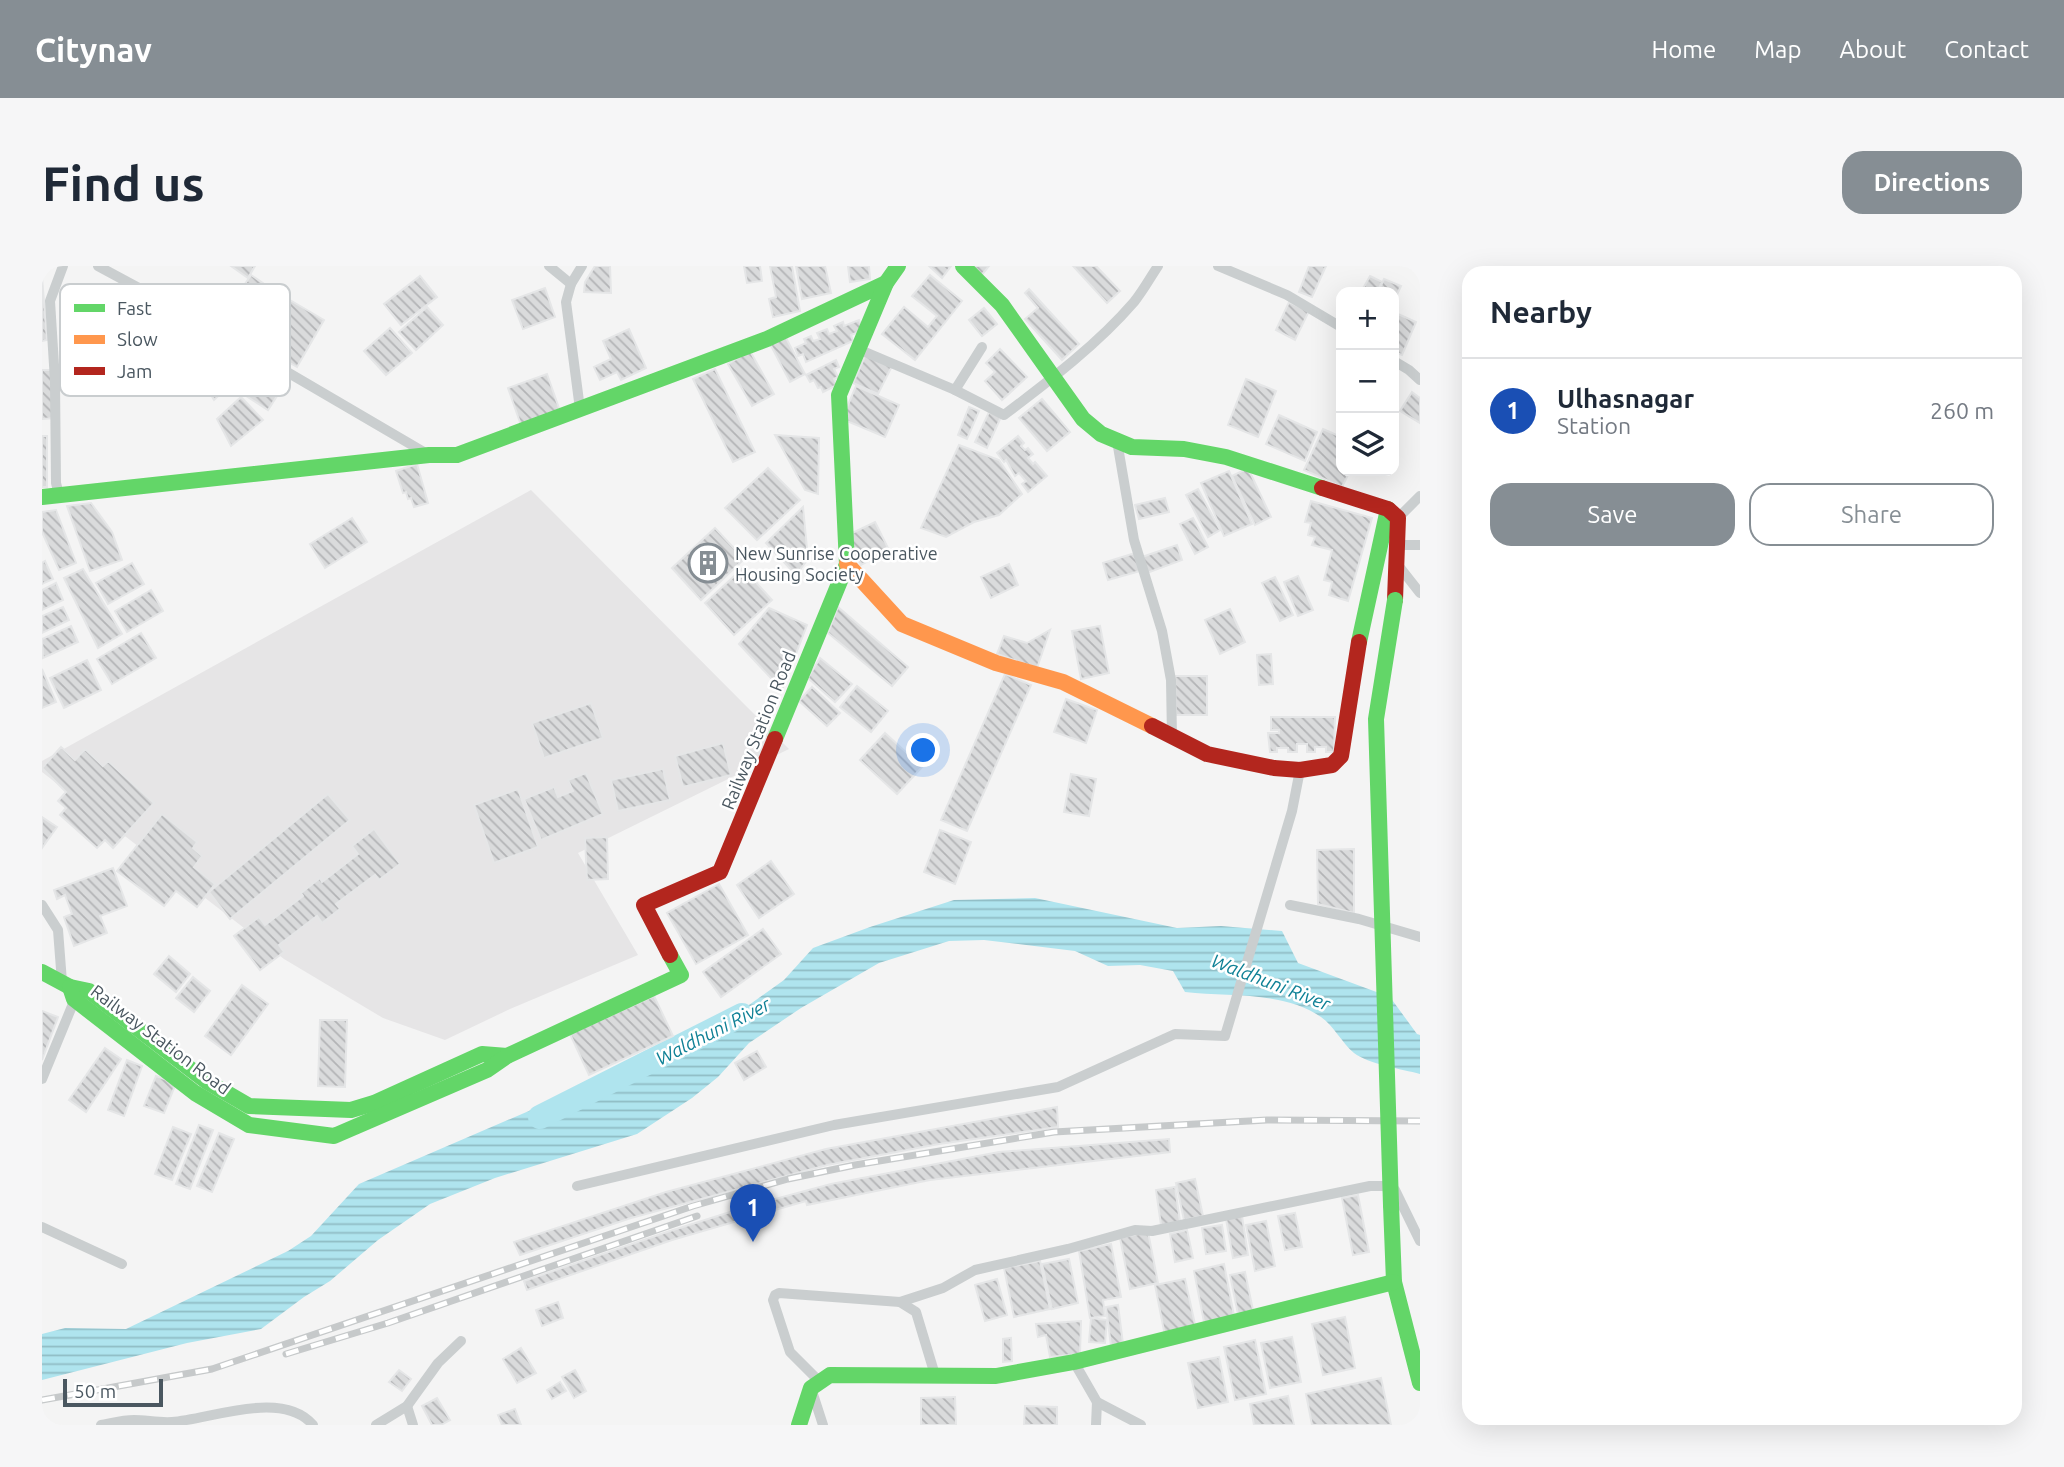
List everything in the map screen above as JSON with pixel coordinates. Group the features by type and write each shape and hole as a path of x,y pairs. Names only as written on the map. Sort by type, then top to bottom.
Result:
{"street":[{"path":"59,495 56,483 55,381 50,301 63,266"},
{"path":"98,266 131,284"},
{"path":"549,266 571,284"},
{"path":"580,409 566,302 571,284 582,266"},
{"name":"Railway Station Road","path":"42,972 72,989 195,1093 249,1125 334,1136 487,1070 508,1056 681,975 644,905 720,872 847,564 839,395 886,283 898,266"},
{"path":"963,266 1002,305 1083,419 1101,434 1132,447 1184,450 1226,457 1393,514"},
{"path":"858,349 955,390 1004,415 1054,377 1135,301 1158,266"},
{"path":"1218,266 1286,295 1336,324"},
{"path":"42,497 429,455 457,455 767,340 886,283"},
{"path":"955,390 982,347"},
{"path":"1399,364 1420,380"},
{"path":"290,374 429,455"},
{"path":"1117,441 1134,540 1162,631 1171,680 1172,738"},
{"path":"847,564 902,624 996,663 1063,682 1207,754 1274,768 1300,770 1332,765 1341,756 1354,665 1393,514 1420,496"},
{"path":"1393,514 1398,565 1377,719 1391,1205 1394,1282 1420,1383"},
{"path":"1398,545 1420,545"},
{"path":"1398,565 1420,593"},
{"path":"578,1186 834,1125 1058,1087 1175,1034 1225,1036 1292,811 1300,770"},
{"path":"42,905 58,930 72,989 42,1079"},
{"path":"1290,905 1359,919 1420,937"},
{"name":"Railway Station Road","path":"72,989 89,990 206,1081 249,1106 351,1110 374,1103 482,1054 508,1056"},
{"path":"823,1425 816,1385 790,1352 773,1300 779,1293 900,1302 943,1288 975,1270 1068,1249 1135,1230 1152,1231 1370,1186 1395,1190 1420,1241"},
{"path":"42,1227 122,1264"},
{"path":"799,1425 816,1385 830,1375 996,1376 1074,1362 1394,1282"},
{"path":"900,1302 916,1312 934,1375"},
{"path":"376,1425 407,1406 438,1363 461,1341"},
{"path":"1074,1362 1097,1402 1096,1425"},
{"path":"1097,1402 1141,1425"},
{"path":"407,1406 413,1425"},
{"path":"101,1425 130,1420 172,1422 225,1412 275,1407 307,1417 313,1425"}],"shaded area":[{"path":"531,490 789,749 578,853 638,955 510,1009 445,1040 383,1018 284,959 42,772 42,761"}],"water":[{"path":"1035,898 1177,928 1221,926 1282,931 1298,963 1390,997 1420,1035 1420,1074 1360,1057 1321,1017 1291,1003 1256,997 1185,992 1173,971 1140,965 1108,966 1075,951 984,940 949,941 879,963 801,1008 749,1043 718,1077 692,1098 637,1134 495,1178 430,1204 378,1240 330,1281 261,1329 187,1343 42,1380 42,1334 65,1328 126,1329 288,1251 311,1236 359,1184 545,1104 571,1103 662,1067 784,980 813,948 954,900"}],"building":[{"path":"231,266 255,266 248,278"},
{"path":"595,266 610,266 611,293 584,292 585,282"},
{"path":"744,266 760,266 762,281 747,283"},
{"path":"770,266 792,266 800,311 773,317 769,299 776,297"},
{"path":"796,266 825,266 831,293 802,299"},
{"path":"848,266 869,266 870,279 850,282"},
{"path":"929,266 951,266 942,278"},
{"path":"966,266 989,266 980,277"},
{"path":"1073,266 1096,266 1120,291 1107,303"},
{"path":"1309,266 1326,266 1312,297 1299,292"},
{"path":"251,275 264,284 245,284"},
{"path":"930,275 962,301 915,360 882,334 904,307 928,327 937,316 912,296"},
{"path":"420,276 437,297 401,325 384,304"},
{"path":"1370,276 1382,282 1380,287 1364,287"},
{"path":"42,277 47,340 42,341"},
{"path":"1384,279 1401,286 1399,290 1399,287 1380,287"},
{"path":"545,288 555,317 523,329 512,300"},
{"path":"1029,289 1079,344 1062,360 1025,319 1038,308 1025,293"},
{"path":"290,300 324,320 297,367 290,363"},
{"path":"1289,302 1309,311 1295,340 1276,330"},
{"path":"427,307 443,325 416,350 399,332"},
{"path":"984,308 997,324 982,336 969,320"},
{"path":"1399,314 1416,322 1402,355 1399,354"},
{"path":"859,320 863,330 851,335 853,341 806,362 803,354 798,356 795,348 806,343 804,339 811,336 813,341 820,339 817,333 827,329 829,334 837,331 834,326 843,322 844,326"},
{"path":"390,328 412,353 386,375 364,351"},
{"path":"629,329 646,368 621,380 617,372 600,380 594,367 611,359 603,341"},
{"path":"785,336 805,374 790,382 770,344"},
{"path":"1000,349 1027,377 1002,400 985,381 995,372 986,363"},
{"path":"750,351 774,394 752,406 728,364"},
{"path":"866,354 892,366 878,394 853,383"},
{"path":"836,360 839,367 834,369 838,377 834,379 837,385 823,392 814,380 810,382 806,375"},
{"path":"715,369 755,452 733,462 693,379"},
{"path":"42,370 52,370 55,418 42,419"},
{"path":"547,374 561,414 522,428 508,388"},
{"path":"1246,379 1276,391 1258,437 1228,425"},
{"path":"856,386 899,405 885,437 842,419"},
{"path":"1412,392 1420,398 1420,423 1400,411"},
{"path":"246,396 277,396 268,410"},
{"path":"241,397 263,420 231,446 217,419"},
{"path":"1042,399 1070,432 1047,451 1019,418"},
{"path":"969,407 979,411 967,439 958,435"},
{"path":"989,412 1001,417 987,448 975,442"},
{"path":"1279,415 1317,432 1305,461 1266,444"},
{"path":"1323,429 1336,435 1336,476 1348,476 1342,487 1304,470"},
{"path":"775,435 819,438 818,494 805,490"},
{"path":"42,436 47,436 47,487 42,487"},
{"path":"1018,436 1024,443 1021,446 1025,450 1028,448 1033,454 1028,458 1047,476 1028,492 1022,484 1026,481 1019,473 1015,476 1006,460 1004,462 997,453"},
{"path":"959,445 999,460 1022,494 999,515 974,522 946,537 921,528"},
{"path":"417,464 428,503 414,507 411,498 408,499 406,492 403,493 396,471"},
{"path":"768,468 800,500 757,540 725,508"},
{"path":"1248,468 1271,517 1255,525 1232,476"},
{"path":"1229,471 1252,524 1224,536 1201,483"},
{"path":"1198,489 1220,530 1208,537 1186,495"},
{"path":"1165,498 1169,512 1139,519 1135,505"},
{"path":"1311,501 1372,518 1348,601 1329,595 1332,582 1324,580 1332,550 1312,545 1315,537 1308,535 1311,523 1305,522"},
{"path":"91,503 112,532 122,560 90,571 67,506"},
{"path":"803,507 808,559 796,575 766,543"},
{"path":"56,510 76,563 59,570 42,532 42,512"},
{"path":"352,518 367,542 325,568 310,544"},
{"path":"1193,518 1208,547 1195,554 1180,524"},
{"path":"875,522 889,550 861,565 846,536"},
{"name":"New Sunrise Cooperative Housing Society","path":"715,528 744,559 701,600 672,568"},
{"path":"1177,545 1182,560 1147,573 1142,557"},
{"path":"1135,553 1140,571 1108,580 1103,563"},
{"path":"45,561 53,579 42,584 42,563"},
{"path":"132,563 144,584 108,604 96,583"},
{"path":"1009,564 1018,585 991,598 981,577"},
{"path":"743,568 772,600 734,635 705,603"},
{"path":"83,569 122,634 98,648 64,578"},
{"path":"1298,576 1313,610 1298,616 1284,582"},
{"path":"1275,577 1293,615 1280,621 1262,583"},
{"path":"56,583 63,600 42,610 42,590"},
{"path":"151,590 163,611 127,632 115,611"},
{"path":"63,607 69,620 42,633 42,616"},
{"path":"838,607 908,667 892,686 828,633"},
{"path":"769,608 807,625 782,690 739,644"},
{"path":"1230,609 1245,642 1220,654 1205,620"},
{"path":"71,626 78,642 43,658 42,639"},
{"path":"1100,626 1109,673 1081,679 1072,631"},
{"path":"1050,630 1037,668 997,654 1004,636 1027,643"},
{"path":"141,633 156,658 112,684 97,659"},
{"path":"1271,654 1273,684 1259,685 1257,655"},
{"path":"820,658 852,684 835,702 808,678"},
{"path":"87,660 101,690 64,708 50,678"},
{"path":"42,669 56,702 42,708"},
{"path":"1005,674 1031,685 967,831 941,820"},
{"path":"1175,676 1207,676 1207,715 1176,715"},
{"path":"857,686 888,711 871,732 840,707"},
{"path":"812,687 840,713 827,726 799,701"},
{"path":"1066,699 1097,710 1086,743 1054,732"},
{"path":"591,703 603,738 544,758 532,723"},
{"path":"1271,717 1335,717 1334,752 1326,752 1326,747 1315,747 1315,752 1307,752 1307,744 1297,744 1297,752 1288,752 1288,748 1277,748 1277,752 1270,752 1268,733 1279,733 1279,730 1271,730"},
{"path":"885,733 922,767 897,794 860,760"},
{"path":"723,743 731,775 683,787 675,756"},
{"path":"61,747 75,760 85,749 103,766 108,761 154,803 113,848 105,840 97,848 60,815 66,808 58,801 66,792 42,768"},
{"path":"663,769 670,800 618,811 611,780"},
{"path":"586,773 603,814 541,840 524,799 554,787 558,797 573,791 568,780"},
{"path":"1071,774 1096,779 1089,816 1064,812"},
{"path":"518,789 538,847 494,863 474,805"},
{"path":"328,794 350,820 230,919 209,892"},
{"path":"162,814 197,842 193,848 202,856 194,867 215,884 197,907 176,891 164,906 117,871"},
{"path":"42,817 57,827 42,848"},
{"path":"374,829 400,864 379,880 375,875 336,904 340,909 322,923 317,916 279,945 284,952 260,970 234,936 259,917 265,925 303,896 301,893 320,878 322,882 358,854 352,846"},
{"path":"940,830 971,842 955,884 924,872"},
{"path":"607,837 608,879 587,880 585,838"},
{"path":"1354,849 1354,913 1318,904 1317,850"},
{"path":"771,861 794,894 759,918 737,885"},
{"path":"113,868 127,906 100,916 107,933 74,946 64,917 72,914 65,895 57,899 54,890"},
{"path":"719,884 748,935 696,964 667,913"},
{"path":"763,929 781,954 721,997 703,972"},
{"path":"169,956 190,974 176,992 154,974"},
{"path":"193,977 210,991 194,1012 176,998"},
{"path":"242,985 268,1004 231,1055 205,1036"},
{"path":"654,996 673,1036 589,1075 570,1034"},
{"path":"42,1011 58,1017 42,1060"},
{"path":"320,1020 347,1020 345,1087 318,1086"},
{"path":"105,1048 121,1059 86,1112 69,1100"},
{"path":"757,1051 766,1067 744,1080 735,1063"},
{"path":"127,1060 142,1066 124,1116 108,1110"},
{"path":"156,1076 176,1083 164,1113 144,1106"},
{"path":"1057,1107 1058,1127 939,1144 827,1165 631,1218 520,1255 514,1242 666,1192 826,1149"},
{"path":"199,1125 213,1130 190,1189 176,1184"},
{"path":"173,1127 191,1134 172,1180 155,1174"},
{"path":"219,1133 234,1139 212,1192 197,1186"},
{"path":"1169,1139 1170,1152 930,1180 807,1205 806,1201 672,1240 527,1290 524,1281 749,1206 831,1184 999,1152"},
{"path":"1195,1179 1203,1216 1184,1220 1176,1183"},
{"path":"1175,1187 1180,1222 1161,1225 1156,1190"},
{"path":"1358,1195 1369,1252 1353,1255 1342,1198"},
{"path":"1295,1213 1302,1247 1285,1250 1278,1216"},
{"path":"1242,1216 1248,1255 1233,1258 1226,1219"},
{"path":"1266,1221 1275,1266 1255,1271 1246,1225"},
{"path":"1222,1225 1226,1251 1206,1254 1202,1228"},
{"path":"1187,1230 1193,1258 1175,1262 1170,1234"},
{"path":"1148,1232 1158,1283 1130,1289 1120,1238"},
{"path":"1111,1244 1121,1297 1103,1300 1105,1316 1090,1318 1079,1251"},
{"path":"1069,1259 1078,1303 1052,1309 1042,1264"},
{"path":"1040,1261 1050,1309 1014,1317 1004,1268"},
{"path":"1224,1264 1235,1321 1205,1327 1194,1271"},
{"path":"1245,1272 1254,1315 1239,1319 1230,1275"},
{"path":"997,1279 1007,1315 985,1321 975,1285"},
{"path":"1185,1279 1196,1329 1165,1336 1155,1285"},
{"path":"558,1302 563,1318 542,1326 536,1310"},
{"path":"1118,1305 1123,1344 1111,1346 1106,1307"},
{"path":"1345,1317 1355,1368 1323,1375 1312,1324"},
{"path":"1091,1318 1107,1320 1105,1343 1089,1342"},
{"path":"1081,1321 1080,1354 1050,1357 1046,1335 1038,1337 1036,1324"},
{"path":"1292,1337 1301,1382 1270,1388 1261,1343"},
{"path":"1011,1338 1012,1361 1003,1362 1003,1339"},
{"path":"1255,1340 1266,1394 1235,1400 1224,1347"},
{"path":"521,1348 536,1373 517,1383 503,1359"},
{"path":"1219,1357 1228,1402 1198,1408 1188,1363"},
{"path":"399,1370 411,1379 402,1391 389,1382"},
{"path":"575,1370 586,1391 574,1398 562,1377"},
{"path":"1381,1378 1391,1425 1312,1425 1306,1394"},
{"path":"560,1382 566,1391 552,1399 547,1390"},
{"path":"1288,1396 1294,1425 1254,1425 1250,1404"},
{"path":"955,1397 956,1425 921,1425 921,1398"},
{"path":"437,1398 450,1420 441,1425 432,1425 422,1406"},
{"path":"1025,1406 1057,1407 1057,1425 1024,1425"},
{"path":"515,1409 521,1425 502,1425 498,1415"}],"waterway":[{"name":"Waldhuni River","path":"540,1117 742,1015"}],"railway":[{"path":"42,1400 212,1369 693,1206 788,1179 855,1165 1054,1132 1267,1120 1420,1121"},
{"path":"286,1354 388,1323 697,1216"}],"traffic: fast":[{"path":"775,739 847,564 839,395 886,283 898,266"},
{"path":"963,266 1002,305 1083,419 1101,434 1132,447 1184,449 1226,457 1322,488"},
{"path":"42,497 429,455 457,455 767,339 886,283"},
{"path":"1359,642 1388,509"},
{"path":"1391,1205 1376,719 1395,600"},
{"path":"70,987 74,999 195,1093 249,1125 334,1136 487,1070 507,1056 681,975 670,955"},
{"path":"42,972 70,987 89,991 206,1081 249,1106 351,1110 374,1103 482,1054 507,1056"},
{"path":"1391,1205 1394,1282 1420,1383"},
{"path":"799,1425 811,1388 830,1375 996,1376 1074,1362 1394,1282"}],"traffic: slow":[{"path":"847,564 902,624 996,663 1063,682 1152,726"}],"traffic: jam":[{"path":"1322,488 1388,509 1398,518 1395,600"},
{"path":"1152,726 1207,754 1274,768 1300,770 1332,765 1341,756 1359,642"},
{"path":"670,955 644,905 720,872 775,739"}],"place":[{"name":"New Sunrise Cooperative Housing Society","path":"708,563"},
{"name":"Ulhasnagar","path":"753,1242"}]}
